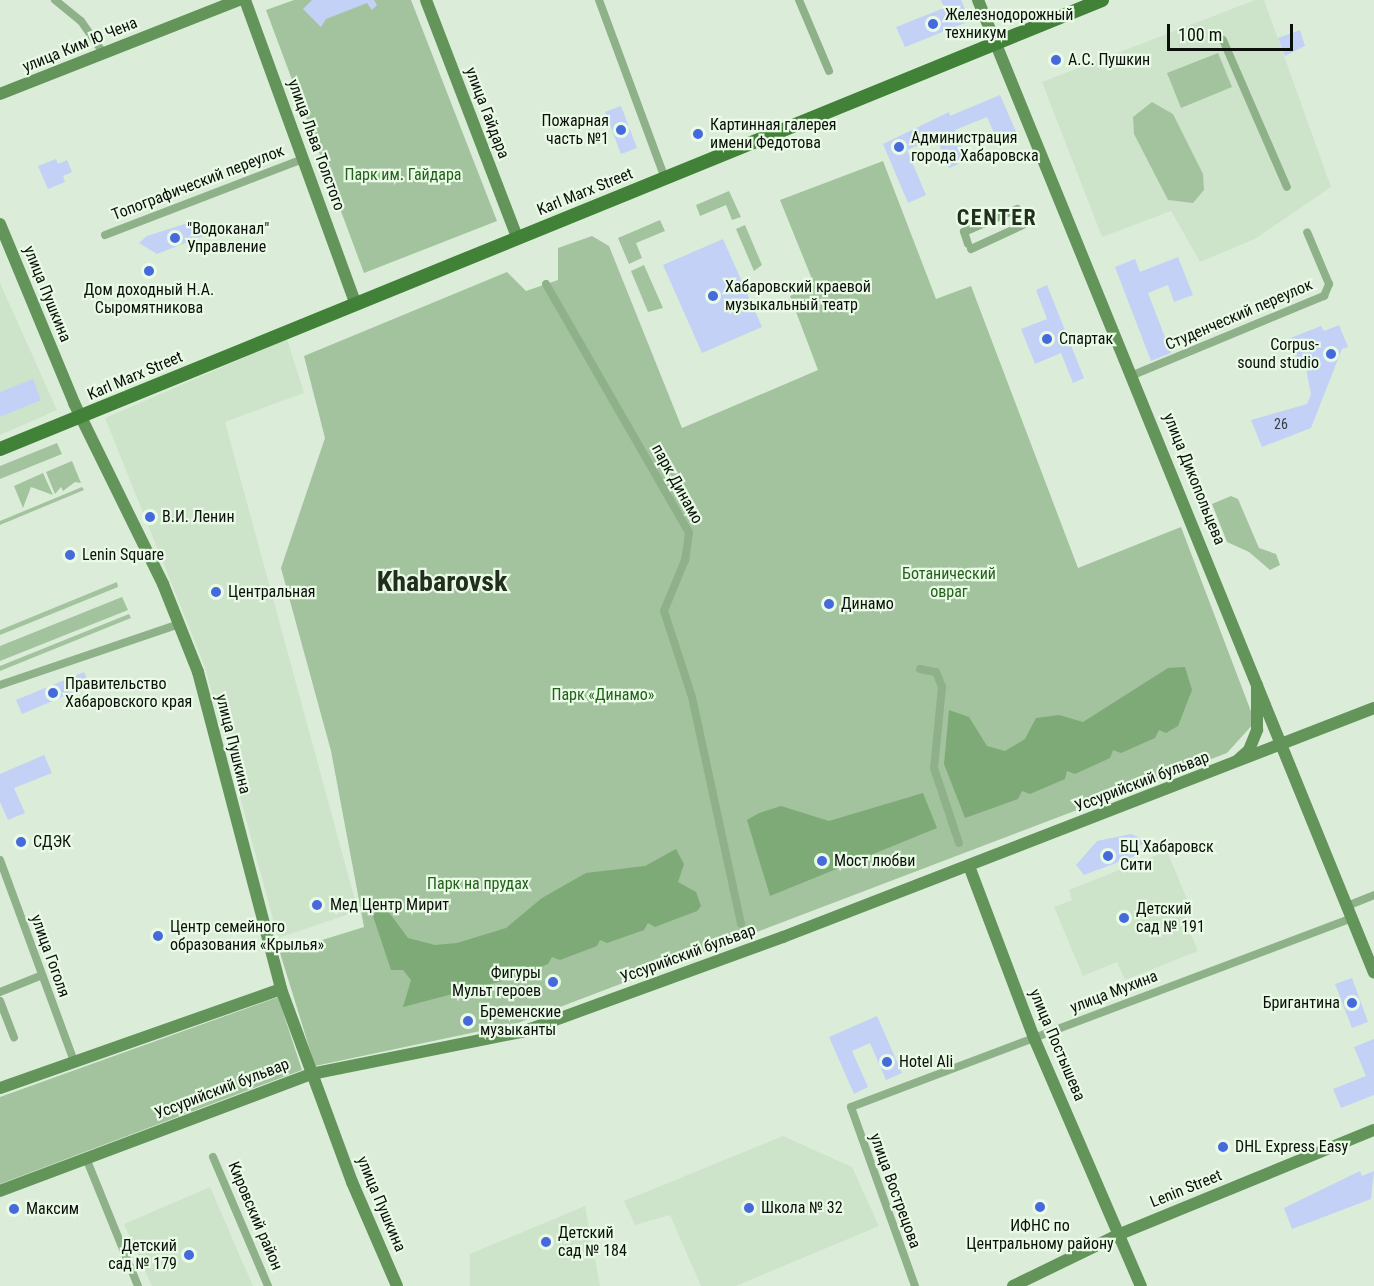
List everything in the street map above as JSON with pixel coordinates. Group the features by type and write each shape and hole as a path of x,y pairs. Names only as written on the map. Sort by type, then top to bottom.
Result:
{"main road":[{"name":"Karl Marx Street","path":"0,449 355,302 1102,0"}],"street":[{"path":"55,0 81,21 103,53"},
{"name":"улица Ким Ю Чена","path":"0,94 239,0"},
{"name":"улица Льва Толстого","path":"245,0 355,302"},
{"name":"улица Гайдара","path":"426,0 517,237"},
{"path":"599,0 665,178"},
{"path":"799,0 829,71"},
{"name":"улица Дикопольцева","path":"978,0 1257,675 1374,973"},
{"path":"1223,40 1287,187"},
{"name":"Топографический переулок","path":"105,235 303,159"},
{"path":"1017,209 964,232 970,246 1023,225"},
{"path":"994,219 1000,236"},
{"name":"улица Пушкина","path":"0,224 82,416 179,624 198,672 281,989 311,1074 397,1286"},
{"name":"Студенческий переулок","path":"1133,375 1324,296 1329,284 1307,232"},
{"name":"парк Динамо","path":"546,284 689,533 685,560 664,611 692,697 741,924"},
{"path":"0,685 179,624"},
{"path":"920,669 936,672 942,687 934,768 959,843"},
{"path":"1234,765 1249,750 1257,730 1257,675"},
{"name":"Уссурийский бульвар","path":"0,1191 311,1074 522,1032 969,866 1234,765 1374,708"},
{"name":"улица Гоголя","path":"0,860 40,976 74,1061"},
{"name":"улица Постышева","path":"969,866 1034,1038 1141,1286"},
{"path":"1347,906 1374,895"},
{"name":"улица Мухина","path":"853,1106 1352,918"},
{"path":"0,992 40,976"},
{"path":"0,1088 281,989"},
{"path":"0,1001 14,1037"},
{"name":"улица Вострецова","path":"853,1106 850,1111 915,1286"},
{"name":"Lenin Street","path":"1013,1286 1120,1234 1374,1130"},
{"name":"Кировский район","path":"213,1157 268,1286"},
{"path":"86,1158 138,1286"}],"shaded area":[{"path":"1255,0 1264,0 1331,187 1255,239 1200,262 1171,211 1102,237 1042,82"},
{"path":"0,283 57,410 0,435"},
{"path":"287,339 304,393 225,422 358,911 278,938 205,667 105,418"},
{"path":"1185,667 1192,690 1178,726 1166,733 1159,730 1155,738 1121,753 1113,750 1110,758 1075,774 1067,771 1065,779 1030,794 1022,791 1018,799 965,818 944,764 949,710 969,717 987,746 1005,751 1025,739 1036,718 1059,715 1083,722 1168,668"},
{"path":"923,793 937,828 770,896 747,820 759,813 781,806 829,821"},
{"path":"676,849 684,864 678,882 696,892 701,906 697,911 655,927 648,923 644,930 607,943 600,940 597,946 560,960 552,957 548,964 513,978 506,974 502,981 403,1007 411,980 403,970 391,970 373,916 379,905 385,907 408,938 435,945 457,943 506,928 542,898 586,873 645,866"},
{"name":"Детский сад № 191","path":"1167,851 1191,909 1188,927 1198,951 1125,980 1117,962 1083,976 1054,907 1072,900 1069,890"},
{"name":"Школа № 32","path":"783,1136 852,1167 879,1226 736,1286 701,1286 670,1215 635,1225 624,1201"},
{"name":"Детский сад № 179","path":"210,1187 253,1286 152,1286 124,1224"},
{"name":"Детский сад № 184","path":"585,1206 600,1286 470,1286 470,1254"}],"green space":[{"name":"Парк им. Гайдара","path":"294,0 411,0 497,221 364,273 266,10"},
{"path":"1218,53 1232,87 1181,108 1167,73"},
{"path":"1152,102 1173,114 1203,174 1204,190 1193,203 1168,200 1134,134 1133,117"},
{"name":"Парк «Динамо»","path":"883,161 936,299 971,286 1078,568 1181,527 1255,722 1227,753 518,1023 315,1066 280,953 364,927 331,751 281,568 325,438 304,356 507,272 526,291 558,280 558,248 592,236 609,246 682,428 818,370 790,296 814,284 780,200"},
{"path":"729,191 741,217 732,220 726,205 700,216 696,205"},
{"path":"660,220 665,231 636,243 642,258 629,264 618,238"},
{"path":"745,225 762,265 754,271 736,229"},
{"path":"644,265 663,308 648,312 631,271"},
{"path":"57,443 62,454 0,479 0,466"},
{"path":"72,461 81,483 75,482 63,491 61,487 55,494 46,472"},
{"path":"43,473 53,495 31,487 23,508 14,486"},
{"path":"82,487 84,490 0,525 0,521"},
{"path":"1231,496 1238,499 1259,548 1276,554 1280,565 1270,570 1249,552 1227,542 1212,504"},
{"path":"117,582 118,587 0,635 0,630"},
{"path":"122,597 128,610 0,661 0,646"},
{"path":"129,614 131,618 0,671 0,666"},
{"path":"278,997 302,1070 0,1184 0,1097"}],"building":[{"path":"312,0 374,0 377,5 372,10 367,3 326,19 321,27 303,9"},
{"name":"Железнодорожный техникум","path":"941,0 961,0 970,21 905,47 896,27 944,8"},
{"path":"1300,30 1305,46 1285,56 1278,38"},
{"name":"Администрация города Хабаровска","path":"1000,95 1018,136 999,144 987,117 955,130 968,160 949,168 936,138 907,150 926,195 908,203 883,144 949,112 950,116"},
{"name":"Пожарная часть №1","path":"621,106 637,148 621,154 605,112"},
{"path":"56,159 58,164 67,160 72,172 63,176 65,182 48,189 38,166"},
{"name":"\"Водоканал\" Управление","path":"197,220 203,236 157,254 139,243 147,236"},
{"name":"Хабаровский краевой музыкальный театр","path":"723,239 762,327 702,353 663,265"},
{"path":"1178,257 1193,295 1174,302 1168,285 1148,293 1171,353 1151,361 1115,267 1135,259 1140,272"},
{"name":"Спартак","path":"1047,285 1084,378 1073,383 1061,353 1035,364 1021,329 1047,319 1036,290"},
{"path":"1339,325 1348,347 1342,349 1311,428 1262,447 1251,420 1307,404 1311,394 1305,364 1299,366 1288,339 1321,326 1324,331"},
{"path":"33,379 41,400 0,417 0,392"},
{"name":"Правительство Хабаровского края","path":"84,672 90,685 22,714 16,700"},
{"path":"44,755 52,773 14,788 25,813 8,820 0,802 0,774"},
{"name":"БЦ Хабаровск Сити","path":"1131,834 1150,842 1137,846 1140,854 1084,875 1076,865 1097,841"},
{"name":"Бригантина","path":"1352,978 1368,1022 1352,1028 1335,984"},
{"name":"Hotel Ali","path":"877,1016 902,1073 886,1080 870,1043 852,1051 868,1087 854,1094 829,1037"},
{"path":"1374,1039 1374,1095 1341,1108 1333,1089 1366,1076 1354,1047"},
{"path":"1360,1171 1362,1176 1374,1171 1371,1199 1292,1229 1284,1208"}],"place":[{"name":"Железнодорожный техникум","path":"933,24"},
{"name":"А.С. Пушкин","path":"1056,60"},
{"name":"Пожарная часть №1","path":"621,130"},
{"name":"Картинная галерея имени Федотова","path":"698,134"},
{"name":"Администрация города Хабаровска","path":"899,147"},
{"name":"\"Водоканал\" Управление","path":"175,238"},
{"name":"Дом доходный Н.А. Сыромятникова","path":"149,271"},
{"name":"Хабаровский краевой музыкальный театр","path":"713,296"},
{"name":"Спартак","path":"1047,339"},
{"name":"Corpus- sound studio","path":"1331,354"},
{"name":"В.И. Ленин","path":"150,517"},
{"name":"Lenin Square","path":"70,555"},
{"name":"Центральная","path":"216,592"},
{"name":"Динамо","path":"829,604"},
{"name":"Правительство Хабаровского края","path":"53,693"},
{"name":"СДЭК","path":"21,842"},
{"name":"БЦ Хабаровск Сити","path":"1108,856"},
{"name":"Мост любви","path":"822,861"},
{"name":"Мед Центр Мирит","path":"317,905"},
{"name":"Детский сад № 191","path":"1124,918"},
{"name":"Центр семейного образования «Крылья»","path":"158,936"},
{"name":"Фигуры Мульт героев","path":"553,982"},
{"name":"Бригантина","path":"1352,1003"},
{"name":"Бременские музыканты","path":"468,1021"},
{"name":"Hotel Ali","path":"887,1062"},
{"name":"DHL Express Easy","path":"1223,1147"},
{"name":"ИФНС по Центральному району","path":"1040,1207"},
{"name":"Школа № 32","path":"749,1208"},
{"name":"Максим","path":"14,1209"},
{"name":"Детский сад № 184","path":"546,1242"},
{"name":"Детский сад № 179","path":"189,1255"}],"district":[{"name":"CENTER","path":"997,218"},
{"name":"Khabarovsk","path":"442,582"}],"park label":[{"name":"Ботанический овраг","path":"949,583"},
{"name":"Парк на прудах","path":"478,884"}]}
